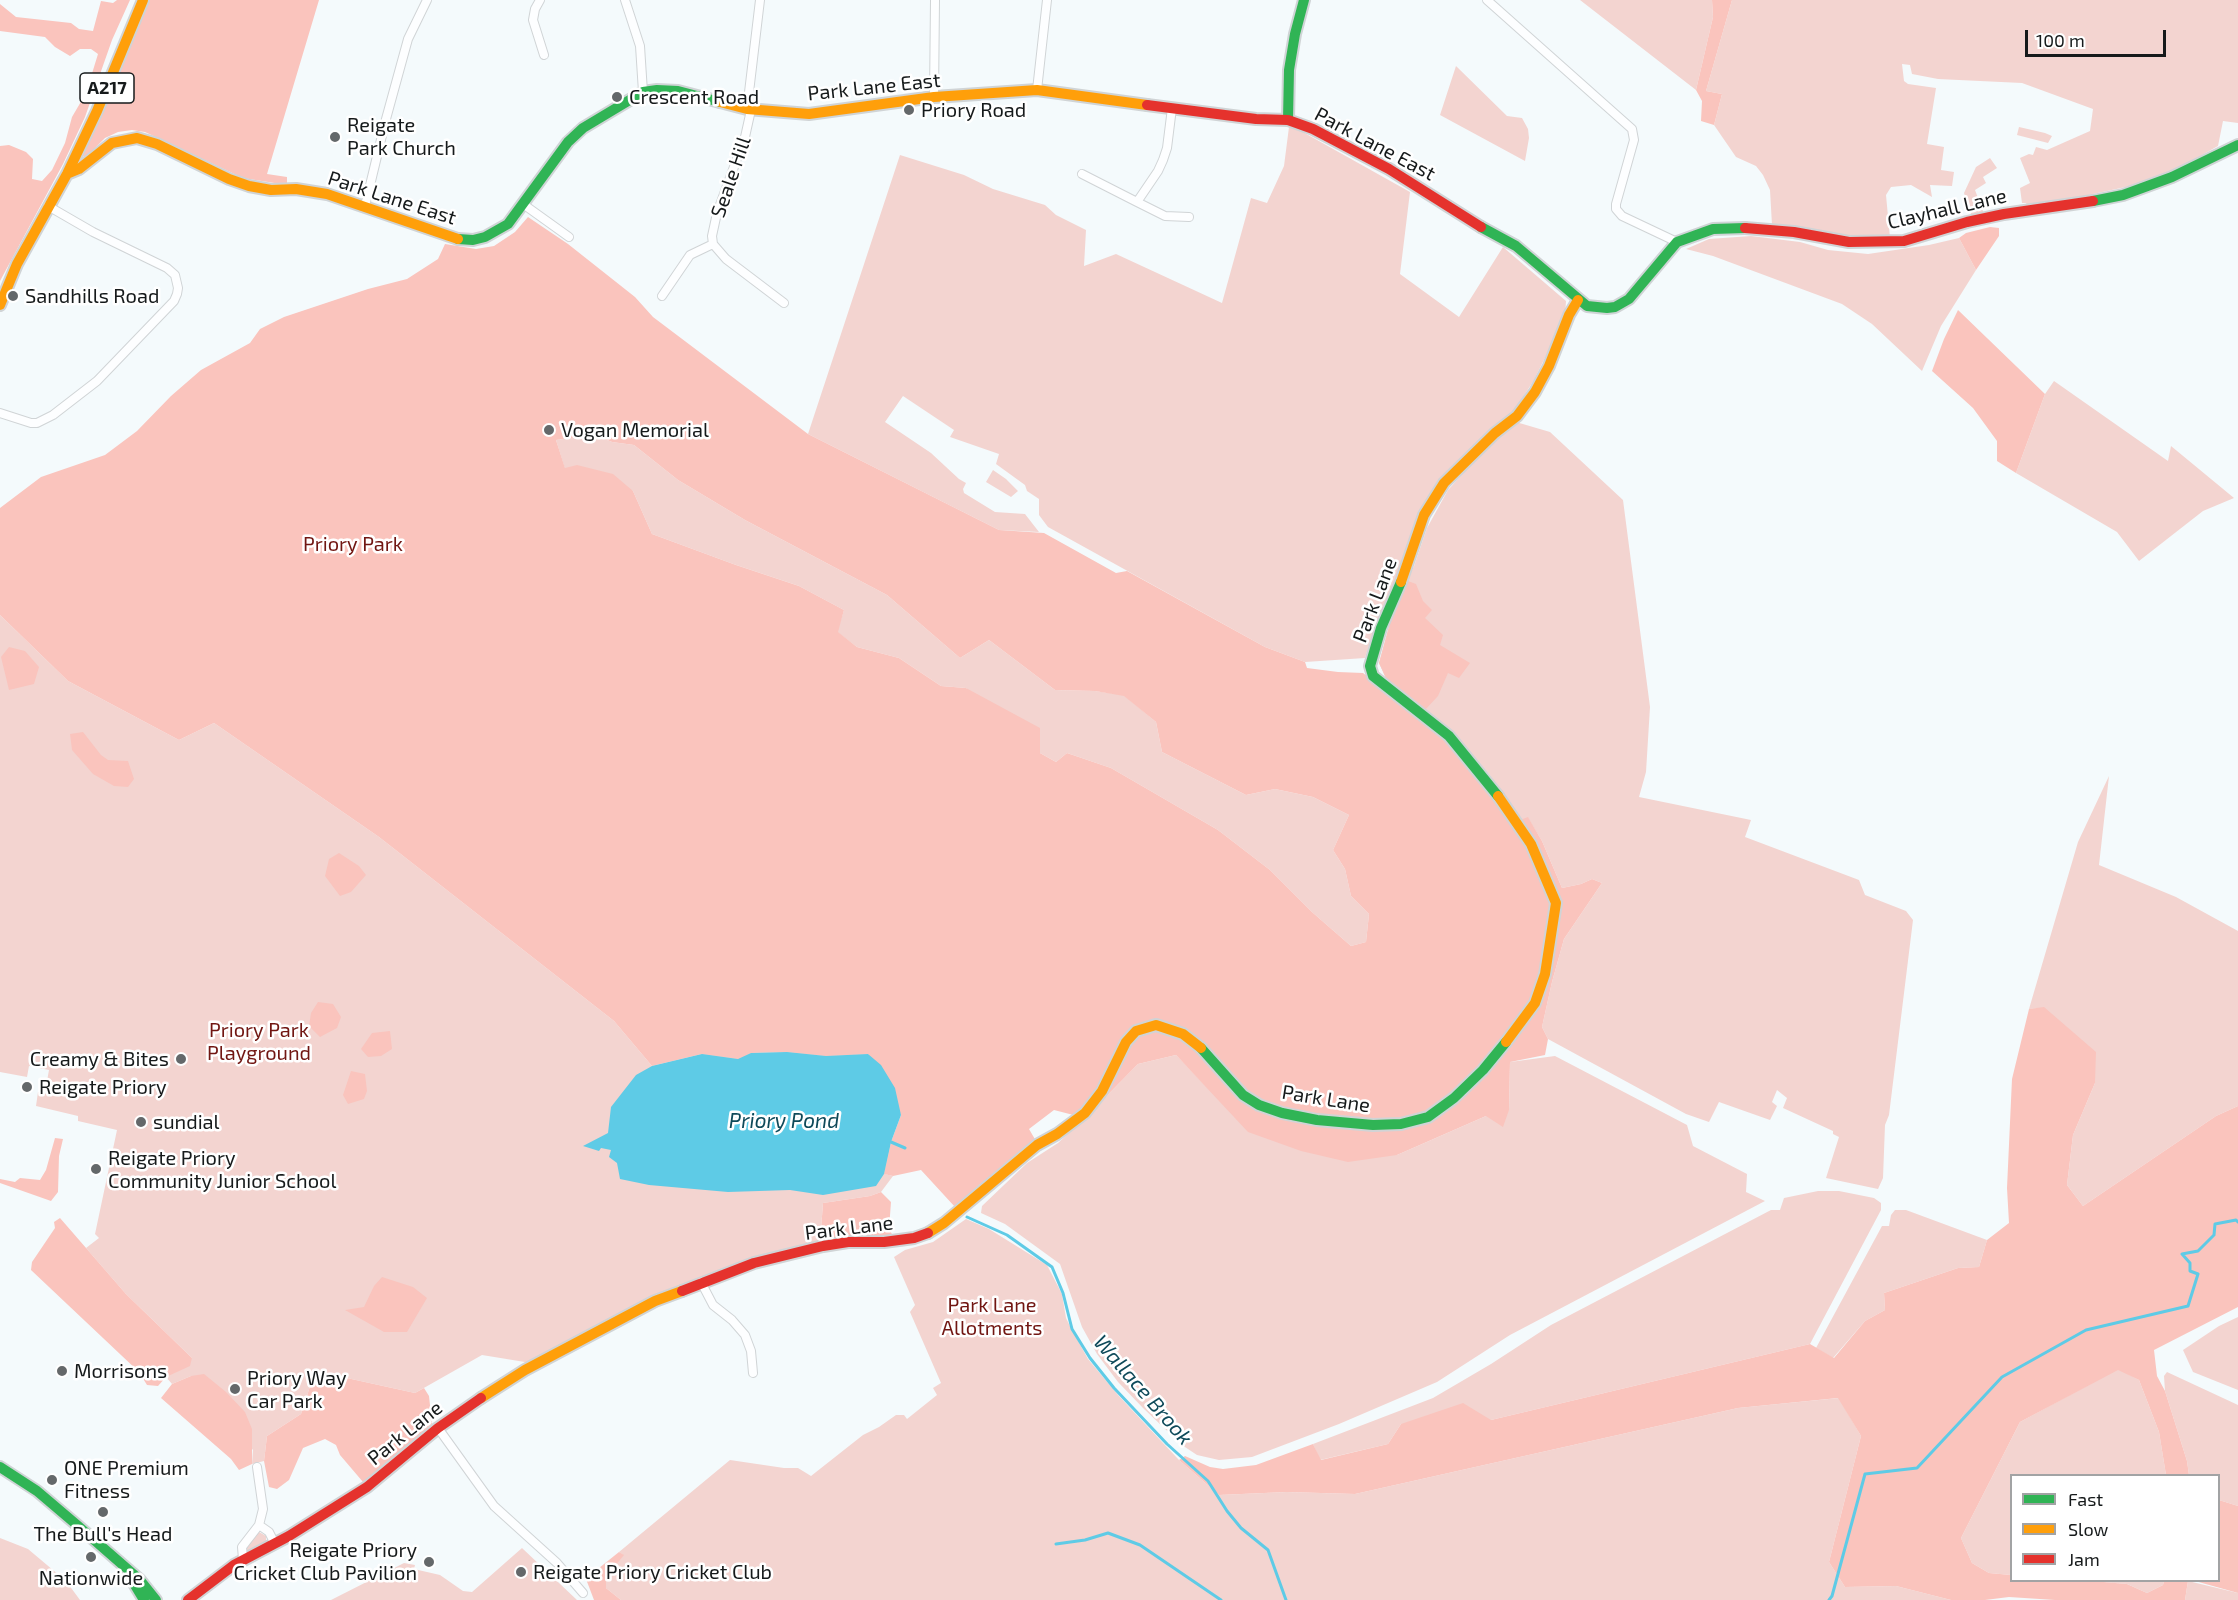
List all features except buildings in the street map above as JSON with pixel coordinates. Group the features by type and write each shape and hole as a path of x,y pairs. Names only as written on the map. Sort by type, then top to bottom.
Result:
{"street":[{"name":"A217","path":"0,306 17,264 67,174 110,83 142,0"},
{"path":"366,206 386,119 408,39 426,0"},
{"path":"540,0 533,20 544,55"},
{"path":"625,0 639,46 643,92"},
{"name":"Seale Hill","path":"760,0 745,137 713,229 713,244 726,259 784,303"},
{"path":"934,97 935,0"},
{"path":"1037,90 1047,0"},
{"path":"1288,120 1289,69 1304,0"},
{"path":"1487,0 1632,129 1634,140 1616,209 1623,216 1677,242 1629,299 1622,304 1615,307 1598,308 1578,300"},
{"name":"Park Lane East","path":"67,174 79,169 112,143 137,138 157,144 229,179 249,186 271,190 296,189 321,193 366,206 453,238 473,240 499,231 508,224 568,142 583,128 625,100 643,92 678,91 749,110 809,114 934,97 1037,90 1256,119 1288,120 1313,129 1389,169 1472,222 1516,246 1578,300"},
{"path":"1137,202 1163,160 1167,148 1172,108"},
{"name":"Clayhall Lane","path":"1677,242 1713,229 1746,228 1794,232 1849,242 1904,241 2004,214 2123,195 2172,177 2238,145"},
{"path":"1082,174 1165,216 1189,217"},
{"path":"523,204 568,237"},
{"path":"0,413 31,423 43,421 53,415 97,381 174,301 177,294 175,275 167,268 93,232 48,206"},
{"name":"Seale Hill","path":"662,296 690,255 713,244"},
{"name":"Park Lane","path":"188,1600 243,1559 275,1544 367,1487 438,1428 475,1401 525,1370 655,1301 754,1263 823,1246 848,1242 884,1242 914,1238 931,1232 1036,1145 1057,1134 1085,1113 1102,1091 1126,1042 1136,1031 1145,1027 1156,1025 1183,1034 1201,1048 1244,1095 1259,1105 1282,1113 1317,1120 1373,1125 1401,1124 1428,1117 1454,1098 1483,1070 1535,1003 1545,974 1556,903 1531,844 1489,783 1449,736 1373,676 1370,666 1381,628 1405,573 1424,515 1444,483 1495,433 1517,416 1535,392 1549,366 1569,315 1578,300"},
{"path":"701,1282 713,1305 732,1320 745,1335 751,1351 753,1373"},
{"path":"438,1428 494,1506 557,1563 583,1593"},
{"path":"0,1467 37,1491 130,1572 156,1600"},
{"path":"243,1559 242,1547 259,1525 263,1509 256,1467"},
{"path":"259,1525 269,1532 275,1544"},
{"path":"130,1572 144,1600"}],"green space":[{"path":"117,0 130,0 112,40 85,117 63,164 0,281 0,146 9,145 26,152 33,159 32,179 42,181 52,170 65,143 72,117 86,93 98,54 91,49 80,49 70,56 55,47 45,37 0,31 0,4 16,17 71,23 79,29 93,31 101,1 113,3"},
{"path":"148,0 319,0 267,174 287,177 287,185 243,178 145,132 132,130 118,132 105,138 86,157 79,156"},
{"path":"1580,0 1712,0 1713,17 1696,90"},
{"path":"1712,0 1732,0 1706,91 1722,94 1714,125 1701,121 1702,101 1696,90 1713,17"},
{"path":"1732,0 2238,0 2238,123 2223,121 2218,146 2174,171 2135,185 2028,208 2026,203 2022,203 2020,188 2030,183 2020,158 2029,154 2033,155 2036,147 2047,150 2090,131 2093,109 2022,83 1938,79 1912,74 1910,65 1902,64 1904,81 1908,84 1936,88 1927,144 1944,147 1941,170 1954,172 1952,186 1930,185 1932,197 1911,185 1891,187 1886,195 1890,238 1867,240 1801,227 1772,225 1770,190 1763,175 1756,166 1736,157 1714,125 1722,94 1706,91"},
{"path":"1456,66 1507,116 1522,118 1528,129 1529,138 1525,161 1440,115"},
{"path":"1289,127 1301,131 1410,192 1400,274 1459,317 1503,247 1566,301 1565,317 1534,380 1516,408 1438,480 1418,519 1365,658 1305,662 1265,647 1048,527 1039,515 1039,499 1027,491 1025,485 996,464 999,454 950,437 954,430 903,396 885,422 931,453 966,483 964,493 995,512 1025,514 1039,532 999,530 808,434 900,155 964,175 993,189 1045,205 1056,215 1086,230 1084,266 1116,254 1222,303 1251,198 1267,203 1284,166"},
{"path":"2019,127 2052,136 2048,143 2017,135"},
{"path":"1990,158 1997,168 1983,177 1986,183 1975,190 1984,214 1977,217 1971,214 1964,193 1976,167"},
{"name":"Priory Park","path":"528,217 568,244 635,297 653,317 808,434 999,530 1044,533 1116,573 1127,571 1265,647 1305,662 1307,668 1363,673 1439,731 1486,785 1512,823 1528,817 1542,841 1562,888 1592,879 1602,883 1564,939 1542,1027 1548,1039 1545,1055 1510,1062 1509,1110 1503,1127 1486,1116 1397,1155 1348,1162 1301,1151 1248,1132 1176,1055 1138,1064 1085,1118 1054,1110 1029,1129 1036,1141 979,1185 955,1207 921,1170 893,1176 884,1174 891,1142 901,1115 868,1054 826,1056 787,1052 751,1053 739,1059 702,1054 652,1066 614,1021 379,837 214,723 179,740 68,681 0,615 0,508 41,477 105,455 137,431 171,396 201,370 250,343 260,329 284,317 368,289 407,279 438,259 445,244 476,249 494,246 515,232","holes":["595,435 612,442 634,445 678,480 745,520 887,595 960,658 989,640 1055,690 1095,691 1124,696 1156,722 1162,752 1246,795 1275,789 1313,797 1349,815 1333,850 1345,869 1351,896 1369,914 1366,942 1351,946 1312,912 1270,870 1218,830 1111,768 1067,753 1056,762 1040,753 1040,728 966,688 941,686 899,658 857,647 838,632 844,610 799,586 652,534 633,491 613,474 577,465 565,468 556,440"]},
{"path":"1990,227 1999,228 1999,236 1976,270 1959,238 1966,233"},
{"path":"1751,236 1800,242 1828,250 1868,254 1959,238 1976,270 1941,326 1922,371 1872,324 1842,304 1713,256 1686,249 1709,239"},
{"path":"1958,310 2045,394 2016,473 1997,461 1997,441 1973,408 1932,371"},
{"path":"2054,381 2168,461 2171,446 2234,498 2203,511 2139,561 2117,532 2016,473 2045,394"},
{"path":"1516,422 1550,432 1623,500 1650,707 1646,772 1639,797 1751,820 1745,837 1859,880 1865,895 1906,911 1913,920 1889,1115 1885,1125 1883,1178 1878,1189 1826,1178 1839,1137 1833,1134 1833,1131 1783,1108 1787,1098 1777,1090 1772,1102 1777,1106 1770,1120 1719,1102 1709,1122 1686,1114 1548,1039 1542,1027 1564,939 1602,883 1592,879 1562,888 1542,841 1528,818 1521,820 1489,774 1447,728 1389,685 1379,663 1394,608 1414,566 1427,528 1448,490 1476,459"},
{"path":"595,435 612,442 634,445 678,480 745,520 887,595 960,658 989,640 1055,690 1095,691 1124,695 1156,722 1162,752 1246,795 1275,789 1313,797 1349,815 1333,850 1345,869 1351,896 1369,914 1366,942 1351,946 1312,912 1270,870 1218,830 1111,768 1067,753 1056,762 1040,753 966,688 941,686 899,658 857,647 837,632 844,610 799,586 652,534 633,491 565,469 556,440"},
{"path":"993,470 1018,491 1011,497 986,482"},
{"path":"1408,581 1416,584 1423,601 1432,610 1425,618 1443,635 1440,645 1470,663 1459,678 1448,673 1438,696 1424,711 1389,685 1379,663 1394,608"},
{"name":"Priory Park Playground","path":"0,615 68,681 179,740 214,723 379,837 614,1021 652,1066 702,1054 787,1052 868,1054 891,1142 885,1174 893,1176 881,1192 870,1196 823,1203 820,1243 689,1282 531,1363 482,1355 415,1393 315,1371 301,1414 267,1436 264,1461 252,1464 253,1450 191,1376 172,1384 166,1377 192,1358 126,1294 86,1248 99,1238 95,1234 117,1130 78,1121 78,1116 36,1106 38,1092 52,1095 54,1082 47,1081 49,1070 29,1066 27,1077 0,1072"},
{"path":"9,647 25,651 39,667 34,684 9,690 1,657"},
{"path":"83,732 101,755 108,760 128,761 134,779 128,787 114,786 93,774 72,750 70,734"},
{"path":"2109,776 2099,865 2176,897 2238,931 2238,1106 2216,1116 2083,1206 2067,1185 2073,1135 2095,1083 2044,1008 2029,1009 2078,842"},
{"path":"339,853 359,866 366,875 351,892 340,896 325,876 329,859"},
{"path":"318,1002 333,1004 341,1017 337,1028 320,1037 309,1026 311,1013"},
{"path":"2044,1007 2096,1052 2095,1083 2073,1135 2067,1185 2083,1206 2216,1116 2238,1106 2238,1307 2154,1350 2157,1376 2165,1391 2187,1461 2189,1474 2166,1474 2159,1432 2139,1380 2118,1370 2020,1422 1961,1538 1972,1563 1989,1573 2010,1575 2010,1582 2104,1582 2127,1584 2147,1593 2163,1585 2164,1582 2188,1582 2185,1600 2055,1600 2009,1597 1951,1600 1896,1586 1845,1587 1829,1562 1861,1436 1838,1398 1738,1408 1355,1494 1287,1492 1219,1495 1179,1460 1185,1456 1210,1467 1223,1469 1256,1465 1313,1444 1321,1460 1388,1444 1401,1424 1463,1403 1491,1420 1810,1344 1834,1358 1865,1321 1885,1310 1884,1293 1958,1268 1979,1267 1987,1240 2009,1223 2007,1188 2012,1079 2029,1009"},
{"path":"390,1031 392,1049 381,1056 368,1057 361,1049 372,1033"},
{"path":"1176,1055 1205,1085 1397,1155 1486,1116 1509,1110 1510,1062 1555,1056 1687,1125 1693,1146 1747,1174 1746,1192 1765,1201 1510,1335 1437,1382 1339,1424 1252,1457 1219,1460 1197,1455 1182,1445 1143,1408 1118,1382 1097,1354 1082,1327 1060,1264 1005,1224 981,1213 982,1206 1027,1163 1058,1143 1138,1064"},
{"path":"351,1071 365,1074 367,1091 364,1099 348,1104 343,1095"},
{"path":"55,1138 63,1139 59,1156 58,1192 51,1201 0,1183 0,1179 15,1182 20,1178 40,1180 46,1170"},
{"path":"1818,1191 1839,1191 1874,1198 1881,1203 1881,1210 1810,1344 1491,1420 1401,1424 1388,1444 1320,1460 1313,1444 1433,1398 1551,1325 1771,1210 1780,1210 1784,1198"},
{"path":"881,1192 891,1202 889,1229 893,1236 820,1243 823,1203 870,1196"},
{"path":"1895,1210 1906,1210 1987,1240 1979,1267 1958,1268 1884,1293 1885,1310 1865,1321 1833,1358 1816,1348 1882,1226 1889,1226 1891,1215"},
{"path":"60,1218 126,1294 192,1358 190,1366 166,1377 158,1386 147,1385 139,1372 31,1270 32,1262 55,1228 54,1222"},
{"name":"Park Lane Allotments","path":"966,1219 989,1229 1047,1265 1062,1294 1066,1318 1088,1359 1179,1460 1219,1495 1287,1492 1355,1494 1738,1408 1839,1398 1861,1436 1829,1562 1845,1587 1896,1586 1951,1600 621,1600 606,1588 606,1577 623,1555 619,1552 730,1460 798,1468 811,1476 863,1435 896,1415 904,1415 907,1419 937,1395 933,1388 941,1383 910,1312 915,1305 894,1257 905,1250 933,1242"},
{"path":"382,1277 413,1287 427,1298 407,1332 384,1332 345,1310 364,1307 374,1286"},
{"path":"2238,1317 2238,1390 2193,1372 2183,1350 2219,1326"},
{"path":"2118,1369 2139,1380 2159,1432 2166,1474 2010,1474 2010,1575 1989,1573 1972,1563 1961,1538 2020,1422"},
{"path":"315,1371 415,1393 424,1388 429,1396 432,1424 391,1462 363,1482 340,1455 336,1445 325,1439 303,1448 289,1480 277,1489 269,1487 264,1461 267,1436 301,1414"},
{"path":"2167,1372 2238,1405 2238,1506 2220,1500 2220,1474 2189,1474 2187,1461 2165,1391 2164,1376"},
{"path":"204,1374 245,1412 252,1429 252,1464 239,1470 231,1459 161,1398 172,1384 191,1376"},
{"path":"2220,1500 2238,1506 2238,1593 2199,1582 2220,1582"},
{"path":"259,1532 266,1536 266,1543 246,1551 246,1547"},
{"path":"0,1538 28,1549 66,1581 80,1600 0,1600"},
{"name":"Reigate Priory Cricket Club","path":"522,1548 577,1600 331,1600 404,1563 415,1565 414,1569 440,1575 463,1591 472,1592"},
{"path":"619,1552 624,1555 606,1577 606,1588 621,1600 594,1600 586,1579 596,1567 599,1568"},
{"path":"2101,1582 2164,1582 2163,1585 2147,1593 2127,1584"},
{"path":"2188,1582 2238,1593 2238,1600 2185,1600"}],"water":[{"name":"Priory Pond","path":"787,1052 826,1056 868,1054 881,1065 895,1088 901,1115 891,1142 884,1174 876,1186 823,1195 790,1190 728,1192 649,1185 620,1179 617,1163 609,1157 611,1150 601,1148 599,1151 583,1146 608,1133 611,1107 636,1075 652,1066 702,1054 738,1059 751,1053"}],"waterway":[{"path":"891,1142 905,1148"},
{"name":"Wallace Brook","path":"967,1217 1007,1235 1052,1267 1063,1293 1072,1329 1090,1358 1114,1388 1167,1444 1208,1481 1241,1528 1268,1550 1286,1600"},
{"name":"Wallace Brook","path":"1829,1600 1865,1474 1917,1468 2002,1377 2086,1330 2188,1306 2198,1274 2190,1271 2190,1263 2182,1254 2198,1251 2214,1235 2215,1224 2236,1220 2238,1222"},
{"path":"1056,1544 1085,1540 1108,1533 1140,1545 1221,1600"}],"traffic: fast":[{"path":"1288,120 1289,70 1304,0"},
{"path":"458,239 473,240 485,237 508,224 568,142 583,128 643,92 678,91 720,102"},
{"path":"2093,201 2123,195 2172,177 2238,145"},
{"path":"1481,227 1516,246 1587,306 1607,308 1615,307 1629,299 1677,242 1713,229 1745,228"},
{"path":"1401,582 1381,628 1370,666 1373,676 1449,736 1498,796"},
{"path":"1201,1048 1243,1095 1259,1105 1282,1113 1317,1120 1373,1125 1401,1124 1428,1117 1454,1098 1483,1070 1506,1042"},
{"path":"0,1467 37,1491 77,1525 140,1580 156,1600"},
{"path":"133,1582 144,1600"}],"traffic: slow":[{"path":"0,305 17,264 67,174 97,111 143,0"},
{"path":"720,102 747,109 809,114 934,97 1037,90 1147,105"},
{"path":"67,174 79,169 112,143 137,138 157,144 229,179 249,186 271,190 296,189 327,194 458,239"},
{"path":"1401,582 1424,515 1444,483 1495,433 1517,416 1535,392 1549,366 1569,315 1578,300"},
{"path":"1498,796 1531,844 1556,903 1545,974 1535,1003 1506,1042"},
{"path":"928,1233 944,1223 1037,1145 1057,1134 1085,1113 1102,1091 1126,1042 1136,1031 1156,1025 1183,1034 1201,1048"},
{"path":"481,1398 525,1370 655,1301 682,1291"}],"traffic: jam":[{"path":"1147,105 1256,119 1288,120 1313,129 1389,169 1481,227"},
{"path":"1745,228 1794,232 1849,242 1904,241 1967,222 2004,214 2093,201"},
{"path":"682,1291 754,1263 823,1246 848,1242 884,1242 914,1238 928,1233"},
{"path":"188,1600 234,1565 289,1536 367,1487 438,1428 481,1398"}],"place":[{"name":"Crescent Road","path":"617,97"},
{"name":"Priory Road","path":"909,110"},
{"name":"Reigate Park Church","path":"335,137"},
{"name":"Sandhills Road","path":"13,296"},
{"name":"Vogan Memorial","path":"549,430"},
{"name":"Creamy & Bites","path":"181,1059"},
{"name":"Reigate Priory","path":"27,1087"},
{"name":"sundial","path":"141,1122"},
{"name":"Reigate Priory Community Junior School","path":"96,1169"},
{"name":"Morrisons","path":"62,1371"},
{"name":"Priory Way Car Park","path":"235,1389"},
{"name":"ONE Premium Fitness","path":"52,1480"},
{"name":"The Bull's Head","path":"103,1512"},
{"name":"Nationwide","path":"91,1557"},
{"name":"Reigate Priory Cricket Club Pavilion","path":"429,1562"},
{"name":"Reigate Priory Cricket Club","path":"521,1572"}]}
